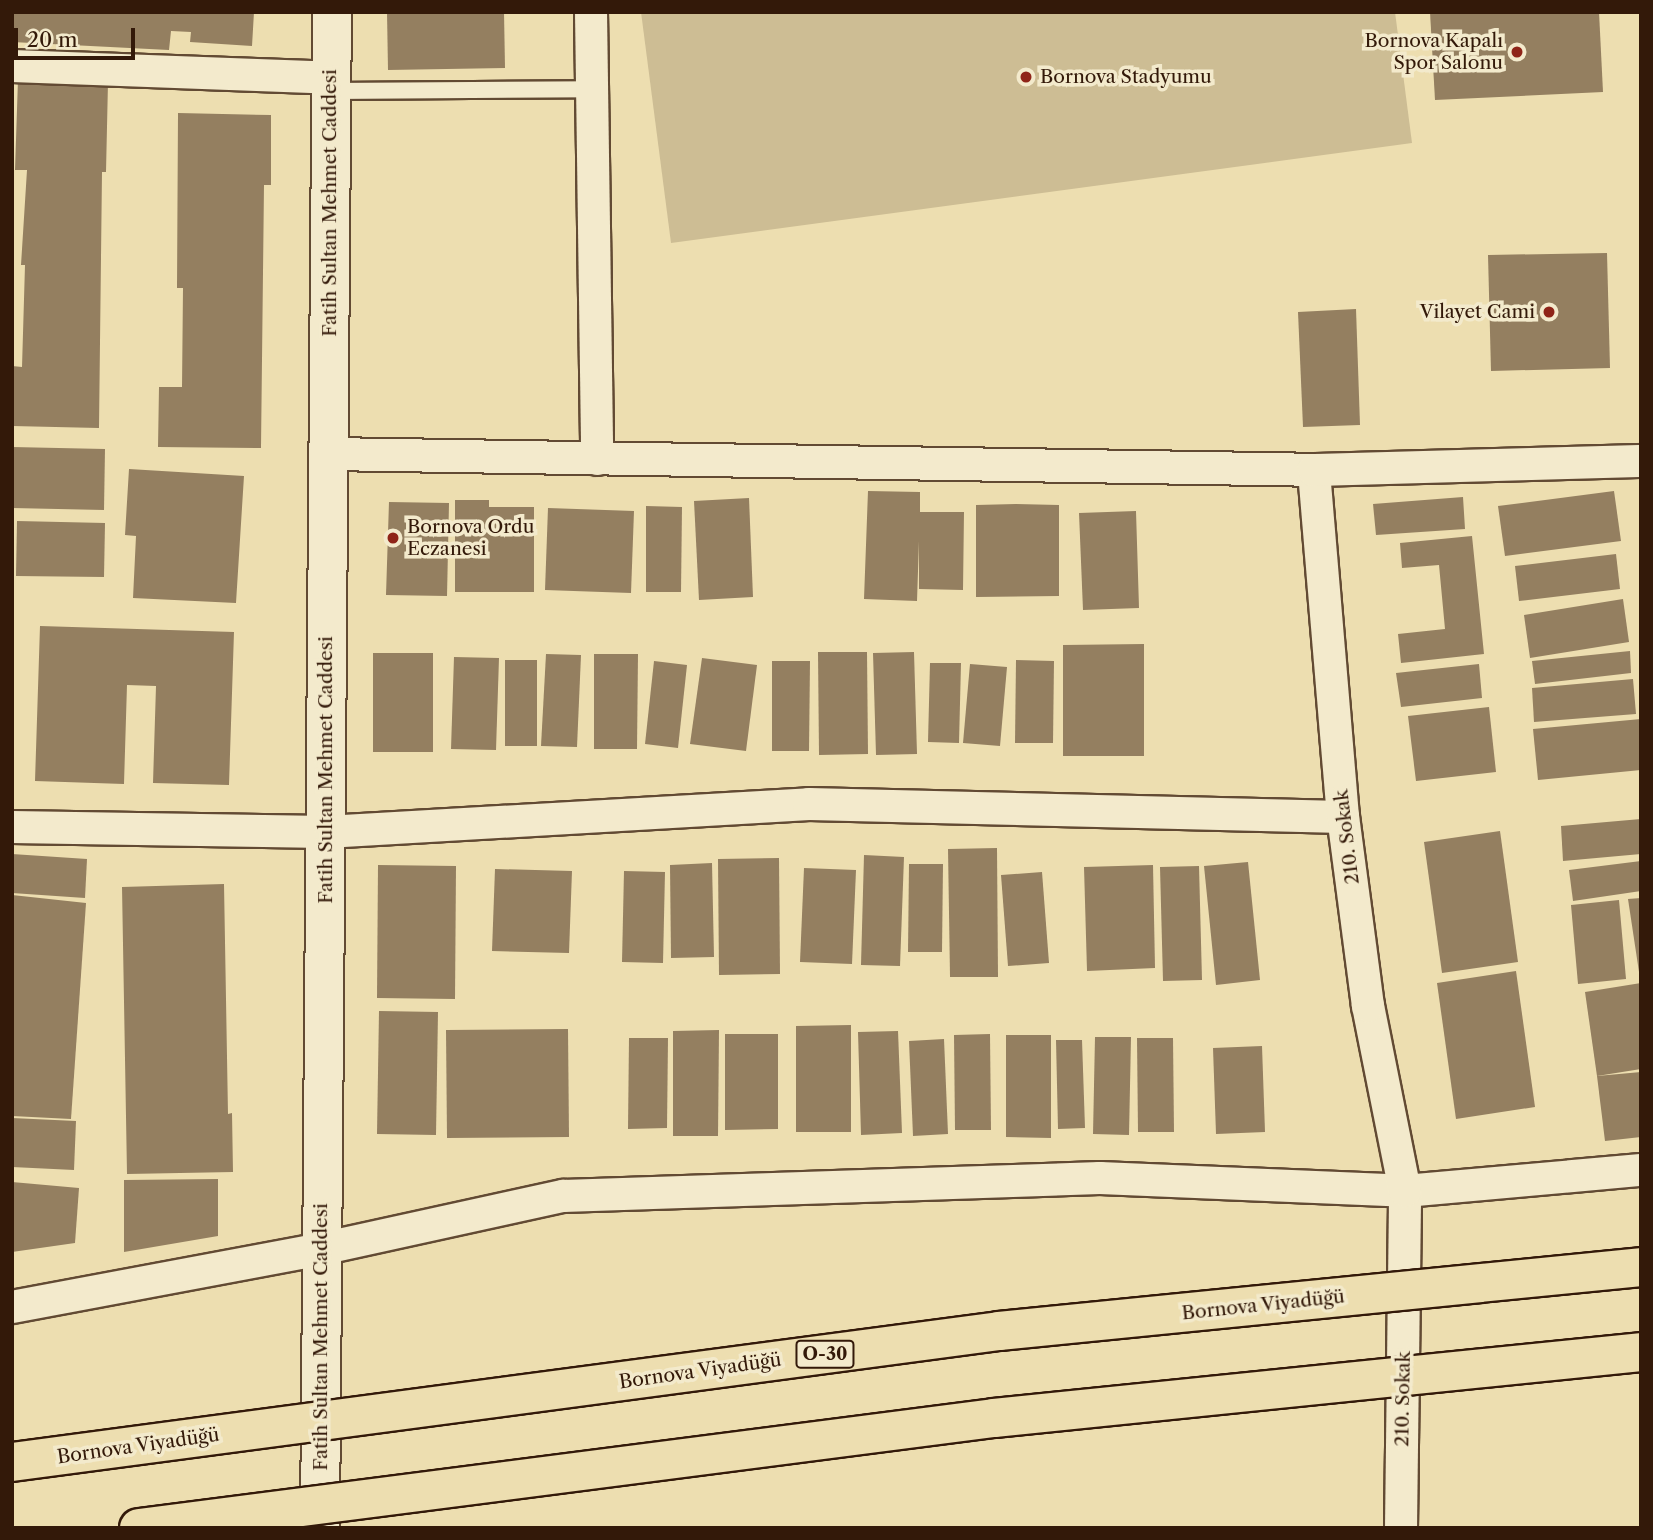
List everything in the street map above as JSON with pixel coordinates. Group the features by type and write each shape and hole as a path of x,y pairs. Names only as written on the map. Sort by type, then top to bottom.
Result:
{"highway":[{"name":"Bornova Viyadüğü","path":"12,1462 999,1331 1641,1267"},
{"path":"139,1528 994,1418 1641,1352"}],"main road":[{"name":"Fatih Sultan Mehmet Caddesi","path":"320,1528 332,12"}],"street":[{"path":"591,12 597,458"},
{"path":"12,66 331,85"},
{"path":"328,454 1325,470 1641,461"},
{"name":"210. Sokak","path":"1325,470 1314,470 1343,817 1368,1006 1405,1191 1401,1528"},
{"path":"12,827 326,832 809,804 1343,817"},
{"path":"12,1307 321,1249 563,1196 1100,1178 1405,1191 1641,1170"}],"lane":[{"path":"331,85 592,89"}],"shaded area":[{"name":"Bornova Stadyumu","path":"641,12 1395,12 1412,143 671,243"}],"building":[{"path":"12,12 254,12 252,46 190,42 191,32 171,31 169,50 12,42"},
{"path":"387,12 504,12 505,68 388,70"},
{"name":"Bornova Kapalı Spor Salonu","path":"1430,12 1599,12 1603,92 1435,100"},
{"path":"18,79 108,82 106,172 102,172 99,428 12,426 12,366 22,367 25,265 21,265 27,170 15,170"},
{"path":"178,113 271,115 271,185 264,185 261,448 158,447 159,387 182,387 183,288 177,288"},
{"name":"Vilayet Cami","path":"1607,253 1610,368 1491,371 1488,255"},
{"path":"1356,309 1360,425 1303,427 1298,312"},
{"path":"12,447 105,449 104,510 12,508"},
{"path":"129,469 244,476 236,603 133,598 136,536 125,535"},
{"path":"868,491 920,492 920,512 964,512 963,590 919,589 919,541 917,601 864,599"},
{"path":"1614,491 1621,541 1505,556 1498,506"},
{"path":"1463,497 1465,529 1376,535 1373,504"},
{"path":"749,498 753,597 699,600 694,501"},
{"path":"455,500 489,500 489,507 534,507 534,592 455,592"},
{"path":"389,502 449,503 447,596 386,595"},
{"path":"976,505 1059,505 1059,596 976,597"},
{"path":"646,506 682,507 681,592 646,592"},
{"path":"548,508 634,511 631,593 545,590"},
{"path":"1136,511 1139,608 1083,610 1079,513"},
{"path":"17,521 105,523 104,577 16,576"},
{"path":"1472,536 1484,654 1401,663 1398,634 1445,629 1439,565 1402,568 1400,543"},
{"path":"1616,554 1620,589 1519,601 1515,566"},
{"path":"1623,599 1629,642 1530,658 1524,615"},
{"path":"40,626 234,632 229,785 153,783 156,686 127,685 124,784 35,781"},
{"path":"1144,644 1144,756 1063,756 1063,645"},
{"path":"1630,651 1631,673 1535,684 1532,661"},
{"path":"818,652 867,652 868,754 819,755"},
{"path":"914,652 917,754 876,755 873,653"},
{"path":"373,653 433,653 433,752 373,752"},
{"path":"546,654 581,655 577,747 541,746"},
{"path":"594,654 638,654 637,749 594,749"},
{"path":"454,657 499,658 496,750 451,749"},
{"path":"702,658 757,665 746,751 690,744"},
{"path":"505,660 537,660 537,746 505,746"},
{"path":"1016,660 1054,661 1053,743 1015,743"},
{"path":"654,661 687,665 678,748 645,744"},
{"path":"772,661 810,661 809,751 772,751"},
{"path":"930,663 961,663 959,743 928,742"},
{"path":"970,664 1007,667 1000,746 963,743"},
{"path":"1479,664 1482,698 1401,707 1396,673"},
{"path":"1633,679 1636,714 1534,722 1532,688"},
{"path":"1489,707 1496,772 1416,781 1408,716"},
{"path":"1641,719 1641,770 1538,780 1533,729"},
{"path":"1641,819 1641,854 1563,861 1561,826"},
{"path":"1500,831 1518,962 1442,973 1424,842"},
{"path":"997,848 998,977 950,977 948,849"},
{"path":"12,854 87,859 85,898 12,893"},
{"path":"864,855 904,857 900,966 861,965"},
{"path":"779,858 780,974 719,975 718,859"},
{"path":"1641,861 1641,891 1573,901 1569,870"},
{"path":"1248,862 1260,980 1216,985 1204,866"},
{"path":"712,863 714,957 671,958 670,865"},
{"path":"909,864 943,864 942,952 908,952"},
{"path":"378,865 456,866 455,999 377,998"},
{"path":"1153,865 1155,968 1087,971 1084,867"},
{"path":"1199,866 1202,980 1163,981 1160,867"},
{"path":"804,868 856,870 852,964 800,962"},
{"path":"495,869 572,871 569,953 492,951"},
{"path":"624,871 665,872 663,963 622,962"},
{"path":"1042,872 1049,963 1008,966 1001,875"},
{"path":"224,884 228,1114 232,1113 233,1172 127,1174 122,887"},
{"path":"12,895 86,903 71,1119 12,1116"},
{"path":"1641,898 1641,972 1639,972 1628,899"},
{"path":"1619,900 1626,979 1578,984 1571,905"},
{"path":"1516,971 1535,1107 1456,1119 1437,983"},
{"path":"1641,983 1641,1069 1597,1076 1585,992"},
{"path":"379,1011 438,1012 436,1135 377,1134"},
{"path":"851,1025 851,1132 796,1132 796,1026"},
{"path":"568,1029 569,1137 447,1138 446,1030"},
{"path":"719,1030 718,1136 673,1136 673,1031"},
{"path":"898,1031 902,1133 861,1135 858,1032"},
{"path":"725,1034 778,1034 778,1129 725,1130"},
{"path":"990,1034 991,1130 955,1130 954,1035"},
{"path":"1006,1035 1051,1035 1051,1138 1006,1137"},
{"path":"1095,1037 1131,1037 1129,1135 1093,1134"},
{"path":"629,1038 668,1038 667,1128 628,1129"},
{"path":"1137,1038 1173,1038 1174,1132 1138,1132"},
{"path":"944,1039 948,1134 913,1136 909,1041"},
{"path":"1056,1040 1082,1040 1085,1128 1058,1129"},
{"path":"1262,1046 1265,1132 1216,1134 1213,1048"},
{"path":"1641,1072 1641,1137 1605,1141 1597,1076"},
{"path":"12,1118 76,1121 74,1170 12,1167"},
{"path":"218,1179 218,1236 124,1252 124,1180"},
{"path":"12,1182 79,1188 75,1243 12,1252"}],"place":[{"name":"Bornova Kapalı Spor Salonu","path":"1517,52"},
{"name":"Bornova Stadyumu","path":"1026,77"},
{"name":"Vilayet Cami","path":"1549,312"},
{"name":"Bornova Ordu Eczanesi","path":"393,538"}]}
